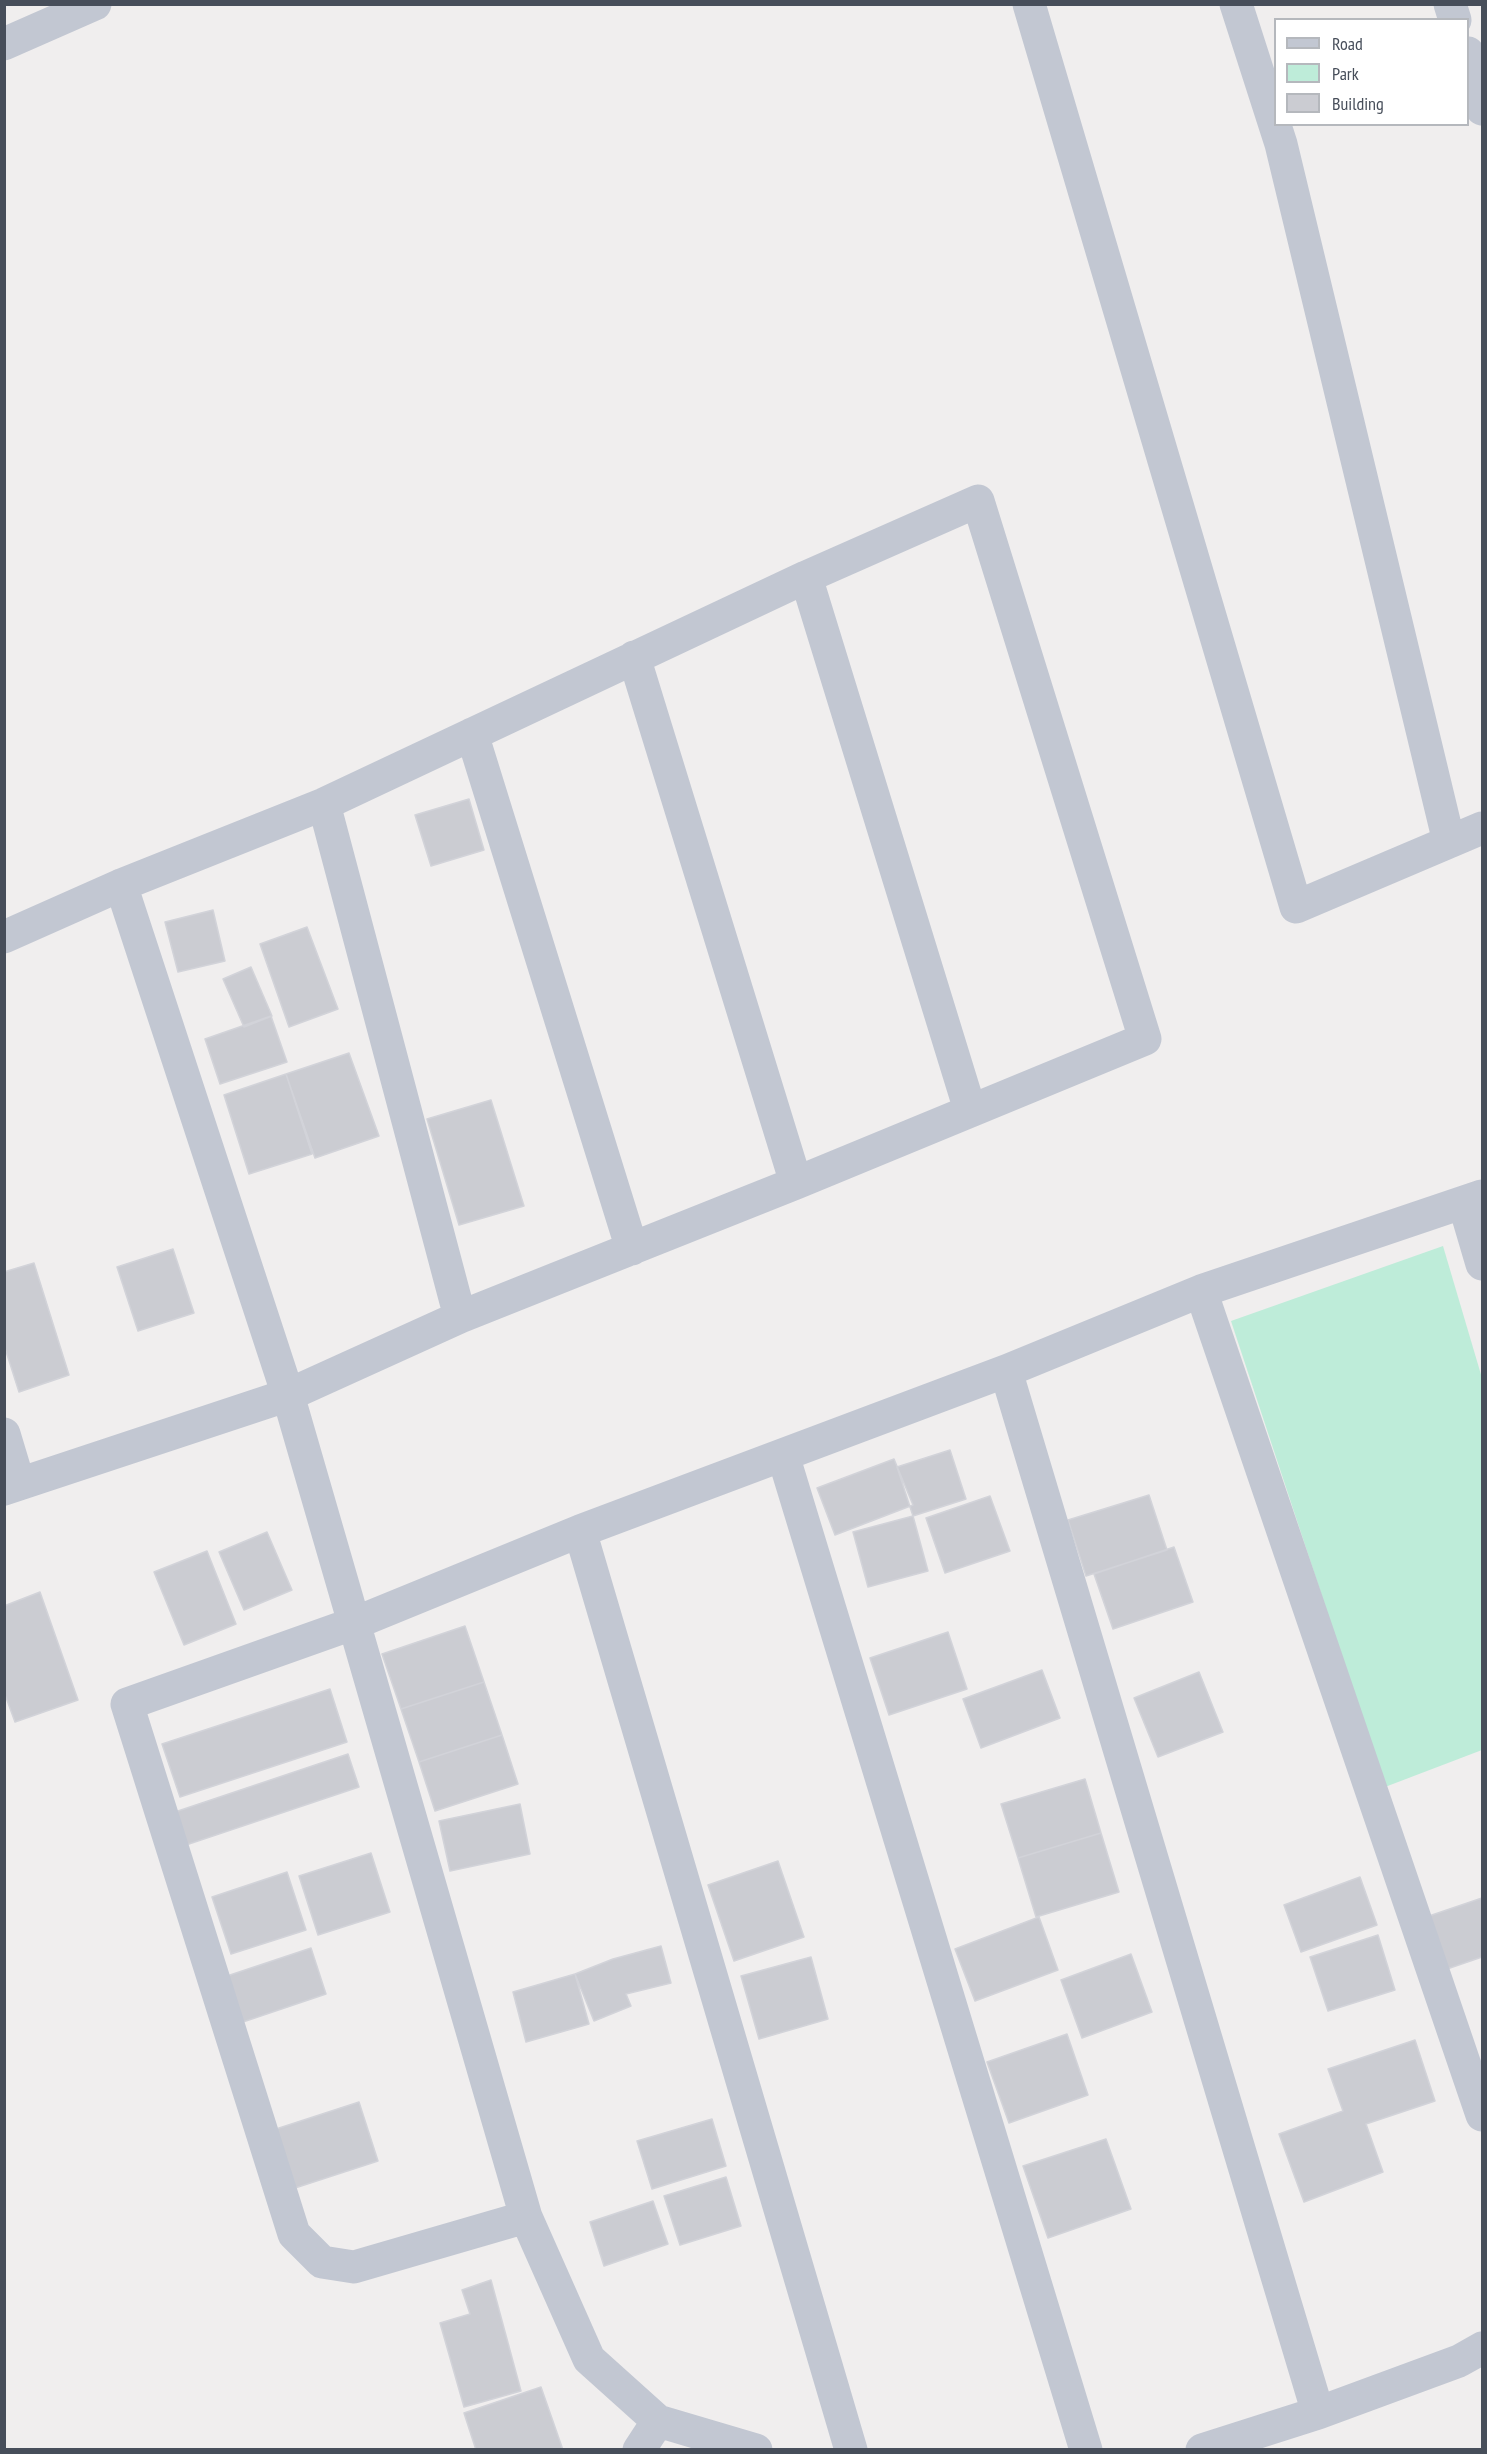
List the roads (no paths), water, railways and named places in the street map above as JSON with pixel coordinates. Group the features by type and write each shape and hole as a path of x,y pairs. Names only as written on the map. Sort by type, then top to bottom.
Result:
{"street":[{"path":"4,44 95,4"},
{"path":"1029,4 1296,907 1482,828"},
{"path":"1236,4 1274,122"},
{"path":"1469,58 1482,109"},
{"path":"1275,126 1449,842"},
{"path":"4,937 121,885 324,804 806,577 978,501 1145,1039 796,1183 460,1317 288,1395 12,1486 4,1434"},
{"path":"806,577 970,1110"},
{"path":"634,657 796,1183"},
{"path":"472,734 632,1249"},
{"path":"324,804 460,1317"},
{"path":"121,885 288,1395 526,2217 589,2359 658,2421 756,2450"},
{"path":"526,2217 354,2267 322,2262 294,2234 127,1704 355,1623 580,1531 1006,1371 1201,1291 1473,1199 1482,1264"},
{"path":"1201,1291 1482,2115"},
{"path":"1006,1371 1318,2413"},
{"path":"783,1455 1086,2450"},
{"path":"580,1531 851,2450"},
{"path":"1202,2450 1318,2413 1459,2361 1482,2348"},
{"path":"639,2450 658,2421"}]}
